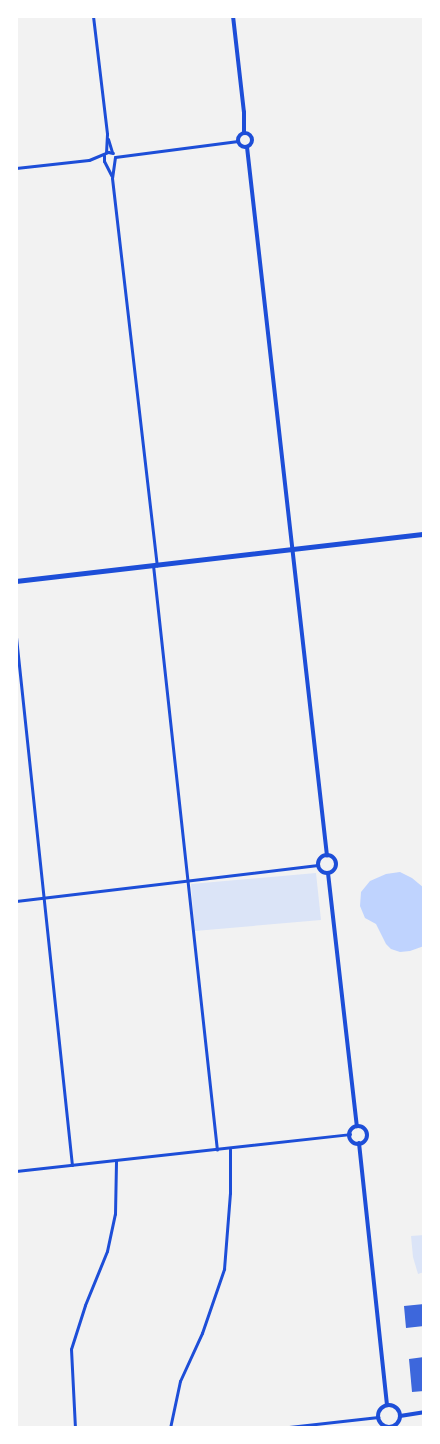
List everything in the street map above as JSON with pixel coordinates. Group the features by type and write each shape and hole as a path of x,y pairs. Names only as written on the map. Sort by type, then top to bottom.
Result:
{"main road":[{"path":"17,581 424,534"}],"street":[{"path":"94,16 107,134 105,163 112,178"},
{"path":"233,16 244,112 244,133"},
{"path":"244,133 239,136 238,141 240,146 247,147"},
{"path":"244,133 250,135 252,140 247,147 294,549 327,856"},
{"path":"107,134 114,155 112,178 155,565 185,879 216,1150"},
{"path":"16,168 89,160 105,154 114,155 238,141"},
{"path":"89,160 113,163"},
{"path":"16,575 17,581"},
{"path":"16,637 72,1165"},
{"path":"327,856 332,858 336,864 333,870 328,873 320,870 318,865 320,858 327,856"},
{"path":"16,901 185,879 318,865"},
{"path":"328,873 356,1126"},
{"path":"356,1126 362,1127 366,1132 366,1138 359,1143 353,1141 350,1134 351,1129 356,1126"},
{"path":"16,1171 350,1134"},
{"path":"359,1143 387,1405"},
{"path":"170,1428 180,1381 202,1333 224,1269 230,1193 230,1148"},
{"path":"75,1428 71,1348 85,1305 108,1251 115,1214 116,1161"},
{"path":"387,1405 395,1406 400,1416 397,1423 390,1426 383,1425 378,1417 380,1410 387,1405"},
{"path":"400,1416 424,1412"},
{"path":"280,1428 378,1417"}],"shaded area":[{"path":"316,873 321,920 195,931 191,884"},
{"path":"424,1235 424,1272 418,1274 413,1257 411,1236"}],"water":[{"path":"400,872 412,878 424,888 424,946 400,952 391,949 386,944 376,924 365,918 360,906 361,892 370,881 386,874"}],"building":[{"path":"424,1304 424,1326 406,1328 404,1306"},
{"path":"424,1357 424,1391 412,1392 409,1359"}]}
